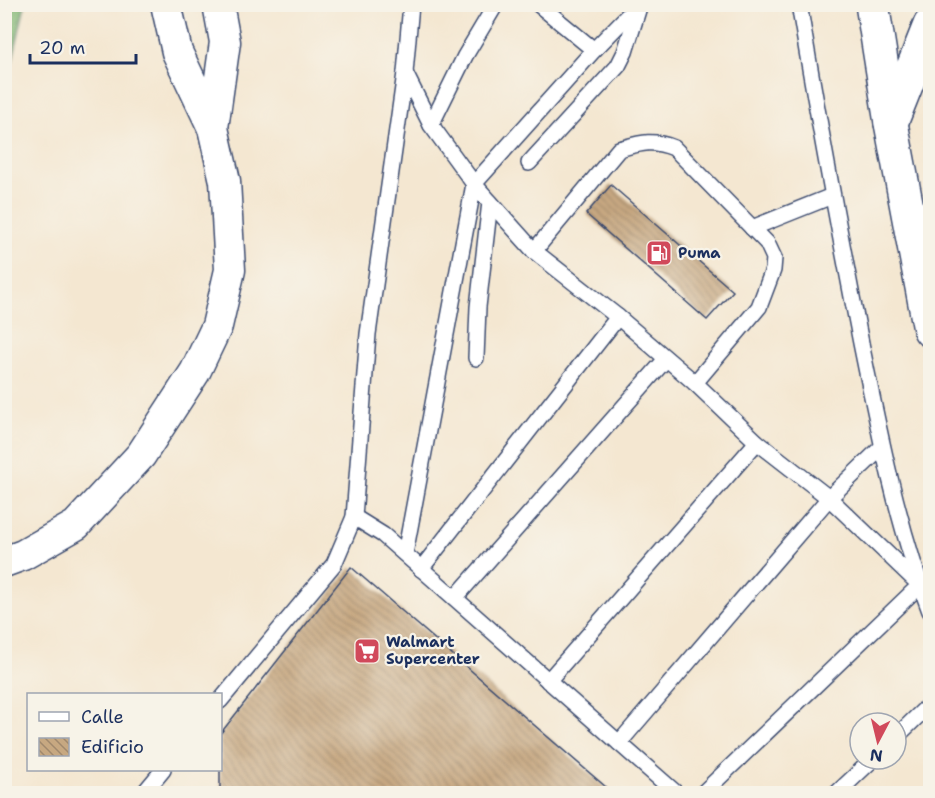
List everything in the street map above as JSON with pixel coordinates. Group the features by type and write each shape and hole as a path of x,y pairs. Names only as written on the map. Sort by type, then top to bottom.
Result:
{"highway":[{"path":"872,4 891,123 930,330"},
{"path":"891,123 930,25"}],"street":[{"path":"14,558 76,525 141,455 195,372 217,326 230,270 225,181 213,128 177,52 166,4"},
{"path":"213,128 225,42 218,4"}],"lane":[{"path":"222,699 334,564 354,517 368,334 405,73 411,4"},
{"path":"431,125 465,56 496,4"},
{"path":"538,4 594,50"},
{"path":"405,554 474,184 594,50 640,4"},
{"path":"529,164 618,66 625,52 640,4"},
{"path":"799,4 832,196 882,447 920,585 930,611"},
{"path":"405,73 431,125 474,184 534,251 618,317 695,383 757,442 829,498 920,585"},
{"path":"534,251 620,149 658,141 674,148 767,243 774,258 773,270 759,307 695,383"},
{"path":"752,228 832,196"},
{"path":"476,358 478,307 490,202"},
{"path":"421,569 618,317"},
{"path":"455,598 666,358"},
{"path":"548,681 757,442"},
{"path":"619,742 829,498 882,447"},
{"path":"354,517 383,535 677,794"},
{"path":"702,794 920,585"},
{"path":"908,725 930,704"},
{"path":"143,794 162,771"},
{"path":"836,794 860,771"}],"green space":[{"path":"4,5 25,5 5,94"}],"building":[{"name":"Puma","path":"611,185 733,291 707,320 586,214"},
{"name":"Walmart Supercenter","path":"351,567 614,794 220,794 222,731"}],"place":[{"name":"Puma","path":"659,253"},
{"name":"Walmart Supercenter","path":"367,651"}]}
